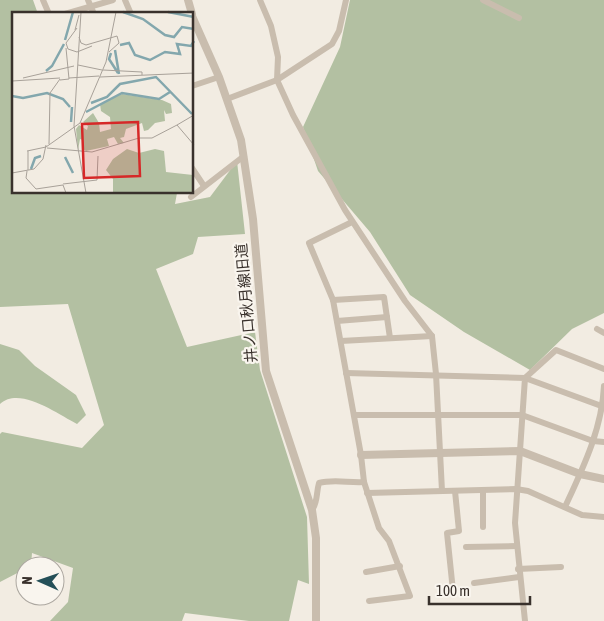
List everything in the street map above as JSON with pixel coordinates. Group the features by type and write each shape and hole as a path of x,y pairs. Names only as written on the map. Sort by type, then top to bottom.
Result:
{"street":[{"path":"44,0 48,12"},
{"path":"88,0 93,10"},
{"path":"80,12 93,10 113,0"},
{"path":"125,0 130,12"},
{"path":"260,0 271,26 278,57 277,80 293,115 352,222 405,301 432,336 436,374 442,492"},
{"path":"227,99 277,80 332,44 339,31 346,0"},
{"path":"483,0 519,18"},
{"name":"井ノ口秋月線旧道","path":"194,20 237,123 244,156 253,220 266,371 312,510 316,538 316,621"},
{"path":"194,85 219,77"},
{"path":"191,197 244,156"},
{"path":"194,171 204,186"},
{"path":"352,222 309,243 333,300 367,493 379,528 389,541 410,596 369,601"},
{"path":"333,300 384,297 390,338"},
{"path":"337,321 387,318"},
{"path":"341,341 432,336"},
{"path":"526,621 518,569 516,489 525,378 556,350 604,369"},
{"path":"346,373 436,374 525,378 604,406"},
{"path":"565,507 593,441 604,406 604,386"},
{"path":"354,414 522,415 593,441 604,442"},
{"path":"361,455 520,451 580,474 604,479"},
{"path":"312,510 316,505 316,492 319,483 327,481 346,484 364,482"},
{"path":"367,493 516,489 528,491 582,515 604,517"},
{"path":"483,490 483,527"},
{"path":"453,591 447,533 459,531 455,491"},
{"path":"466,547 517,546"},
{"path":"366,572 400,566"},
{"path":"518,569 561,567"},
{"path":"474,583 519,577"}],"green space":[{"path":"0,0 33,0 37,12 12,12 12,194 177,194 175,204 210,197 237,161 245,234 198,237 193,254 156,269 187,347 255,332 260,370 307,517 309,584 298,580 289,621 249,621 185,613 182,621 50,621 68,602 73,568 65,565 65,556 40,556 32,553 32,556 15,556 15,574 0,582 0,434 2,432 82,448 104,425 68,304 0,307"},
{"path":"350,0 604,0 604,313 572,329 530,370 464,332 410,295 370,232 318,171 303,127 340,47"},
{"path":"0,344 19,350 35,366 76,395 86,415 77,424 38,403 28,400 8,399 0,404"}]}
